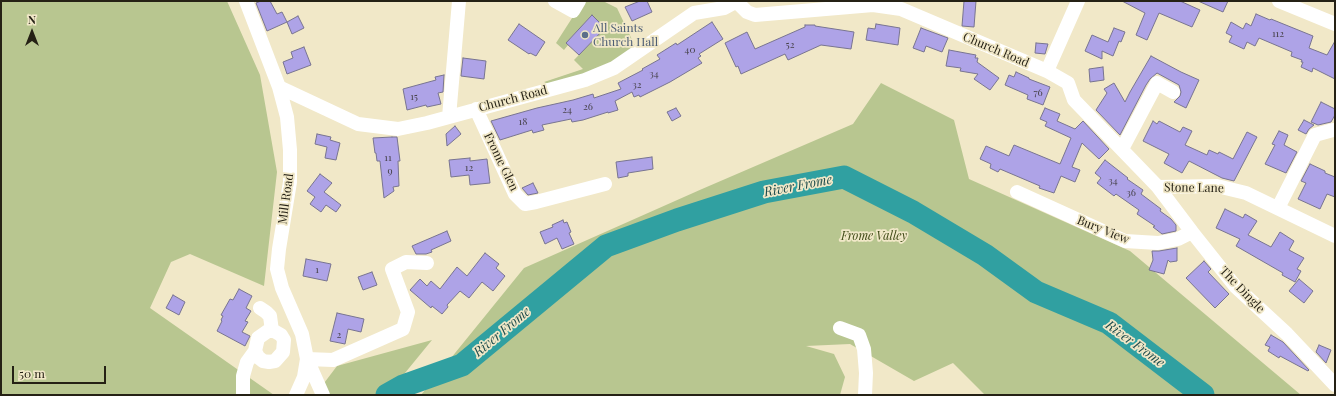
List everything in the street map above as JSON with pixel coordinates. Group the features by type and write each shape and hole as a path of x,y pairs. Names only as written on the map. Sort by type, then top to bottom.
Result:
{"street":[{"name":"Mill Road","path":"246,1 279,86 287,116 290,150 290,182 277,269 282,288 302,334 306,359 323,395"},
{"path":"449,117 459,1"},
{"path":"555,1 572,11 579,1"},
{"name":"Church Road","path":"279,86 358,124 398,129 427,123 538,91 585,80 614,68 694,13 724,8 737,1 747,12 755,15 873,3 901,9 1047,71"},
{"path":"1047,71 1078,1"},
{"path":"1279,1 1335,24"},
{"name":"Stone Lane","path":"1047,71 1068,83 1074,100 1158,187 1217,186 1246,193 1335,236"},
{"path":"1122,149 1157,83 1173,92"},
{"name":"Frome Glen","path":"476,109 515,194 525,204 605,184"},
{"path":"1278,208 1315,135 1334,130"},
{"name":"The Dingle","path":"1158,187 1235,286 1287,334 1335,385"},
{"name":"Bury View","path":"1017,192 1125,241 1158,243 1178,239 1192,232"},
{"path":"296,395 304,377 306,359 333,360 403,329 408,312 392,269 406,262 427,263"},
{"path":"260,308 270,316 272,331"},
{"path":"840,328 859,335 864,349 866,373 865,395"},
{"path":"243,395 243,376 247,362 255,351 258,338 268,331 272,331 280,335 284,340 304,343"},
{"path":"255,351 258,357 263,361 275,361 283,352 284,340"}],"green space":[{"path":"1,1 227,1 260,75 277,172 264,286 190,254 171,262 150,308 274,395 1,395"},
{"path":"583,1 603,1 617,8 636,48 608,69 550,85 544,82 583,69 574,60 605,28 592,15 566,43 568,45 564,50 556,43"},
{"name":"Frome Valley","path":"881,83 954,120 969,179 1130,251 1301,395 985,395 953,363 914,381 850,344 806,346 834,354 845,377 840,395 421,395 524,268 853,124"},
{"path":"432,340 387,395 315,395 337,366"}],"building":[{"path":"261,1 270,1 277,14 282,12 287,22 267,31 256,3"},
{"path":"640,1 647,1 652,12 632,21 625,7"},
{"path":"964,1 976,1 974,27 962,26"},
{"path":"1122,1 1180,1 1200,10 1192,27 1159,13 1147,40 1136,35 1145,13"},
{"path":"1198,1 1228,1 1223,12"},
{"path":"1256,14 1313,36 1309,48 1327,55 1335,41 1335,79 1313,68 1312,72 1301,67 1303,62 1301,62 1302,60 1291,56 1292,52 1259,38 1255,46 1247,42 1244,49 1229,42 1232,36 1226,33 1231,22 1243,29 1246,23 1251,26"},
{"name":"All Saints Church Hall","path":"592,15 605,28 579,55 566,43"},
{"path":"298,16 304,28 292,34 287,22"},
{"path":"712,22 723,39 699,54 701,56 698,58 702,63 670,82 640,97 639,95 634,97 632,92 615,101 618,110 583,120 572,122 571,119 542,125 544,130 533,133 532,130 500,140 491,121 593,94 594,98 621,89 618,83 660,59 657,55 676,43 677,45"},
{"path":"519,24 545,42 536,56 530,53 529,54 508,40"},
{"path":"876,24 900,28 898,45 866,40 868,28 875,29"},
{"path":"805,25 815,25 854,32 851,49 821,45 788,60 785,54 741,74 738,66 736,67 725,43 747,32 755,49 805,27"},
{"path":"921,28 948,38 942,52 926,46 924,52 913,48"},
{"path":"1114,28 1125,32 1121,42 1119,41 1113,56 1102,51 1102,59 1085,51 1092,35 1108,42"},
{"path":"1036,43 1048,44 1045,54 1035,53"},
{"path":"304,47 311,65 287,74 283,62 293,58 291,52"},
{"path":"949,50 976,55 975,58 978,58 977,62 999,78 990,90 974,79 978,74 960,71 961,68 946,66"},
{"path":"1151,56 1199,80 1186,108 1174,102 1180,96 1181,92 1179,85 1157,73 1146,85 1120,135 1096,110 1107,93 1104,89 1114,83 1125,102"},
{"path":"463,58 486,61 484,79 461,76"},
{"path":"1103,67 1104,80 1090,82 1089,69"},
{"path":"1016,72 1050,87 1043,105 1027,99 1028,95 1005,85 1009,75 1014,77"},
{"path":"444,75 443,92 438,93 441,104 427,107 426,105 407,110 403,89 436,80 435,77"},
{"path":"1321,102 1335,109 1335,115 1331,122 1318,125 1311,122"},
{"path":"676,108 681,116 672,121 667,112"},
{"path":"1045,108 1060,114 1057,121 1075,129 1083,121 1109,149 1099,159 1082,143 1072,167 1080,170 1075,182 1061,176 1054,193 1039,188 1040,186 1000,169 998,172 990,168 991,164 980,159 986,146 1009,156 1014,145 1060,164 1071,138 1045,126 1047,122 1040,119"},
{"path":"1304,120 1314,125 1306,134 1298,130"},
{"path":"1153,121 1157,124 1159,121 1180,132 1183,127 1192,131 1185,145 1207,155 1209,150 1218,154 1219,152 1233,159 1247,132 1257,137 1234,181 1222,178 1189,161 1182,173 1164,163 1169,154 1143,141"},
{"path":"455,126 461,134 447,146 446,134"},
{"path":"1279,131 1288,135 1284,145 1297,152 1286,173 1265,164 1275,145 1272,144"},
{"path":"317,134 331,137 330,140 340,143 336,160 325,158 327,147 315,144"},
{"path":"397,137 400,161 398,161 399,186 393,187 394,191 384,198 380,161 377,161 373,138"},
{"path":"652,157 653,169 628,173 628,176 618,178 616,162"},
{"path":"470,158 470,161 487,159 490,183 470,185 469,175 451,177 449,160"},
{"path":"1105,160 1128,178 1127,179 1143,190 1141,194 1161,209 1160,211 1171,219 1176,225 1176,231 1162,234 1153,227 1155,226 1137,214 1139,210 1116,194 1114,196 1097,183 1101,178 1095,173"},
{"path":"1310,164 1335,177 1335,197 1327,194 1320,209 1298,199 1306,183 1301,181"},
{"path":"320,174 332,183 324,192 341,205 336,212 326,205 321,212 310,204 315,197 307,191"},
{"path":"533,183 538,193 528,195 522,188"},
{"path":"1225,209 1243,218 1245,214 1257,221 1248,235 1271,247 1280,232 1294,241 1289,250 1304,258 1297,269 1301,271 1295,282 1282,275 1283,273 1236,246 1240,239 1216,228"},
{"path":"563,220 564,223 567,222 571,232 569,233 574,244 562,249 557,238 545,244 540,232 553,227 552,225"},
{"path":"447,231 451,241 431,250 432,252 426,254 416,254 412,246"},
{"path":"1177,248 1177,261 1170,262 1168,260 1164,274 1149,270 1153,260 1152,251"},
{"path":"485,253 499,264 496,268 505,276 493,291 482,282 469,298 460,291 447,305 448,307 442,314 432,306 431,308 410,290 420,279 427,286 431,281 440,289 457,267 467,276"},
{"path":"306,259 331,264 327,281 303,276"},
{"path":"1204,261 1211,269 1208,272 1229,294 1215,308 1186,278"},
{"path":"372,272 377,285 363,290 358,277"},
{"path":"1299,279 1313,291 1304,303 1289,291"},
{"path":"239,289 252,296 246,308 251,311 245,321 248,322 242,332 250,336 245,346 217,331 222,321 223,316 221,315 230,299 233,300"},
{"path":"173,295 185,302 179,315 166,308"},
{"path":"337,313 364,319 361,332 348,329 345,344 330,341"},
{"path":"1271,335 1283,342 1309,370 1308,371 1280,356 1279,358 1268,351 1270,347 1265,345"},
{"path":"1319,345 1331,350 1326,363 1316,352"}],"waterway":[{"name":"River Frome","path":"387,395 403,386 462,365 606,246 677,220 764,192 844,177 913,212 985,255 1036,292 1109,323 1203,395"}],"place":[{"name":"All Saints Church Hall","path":"585,35"}]}
